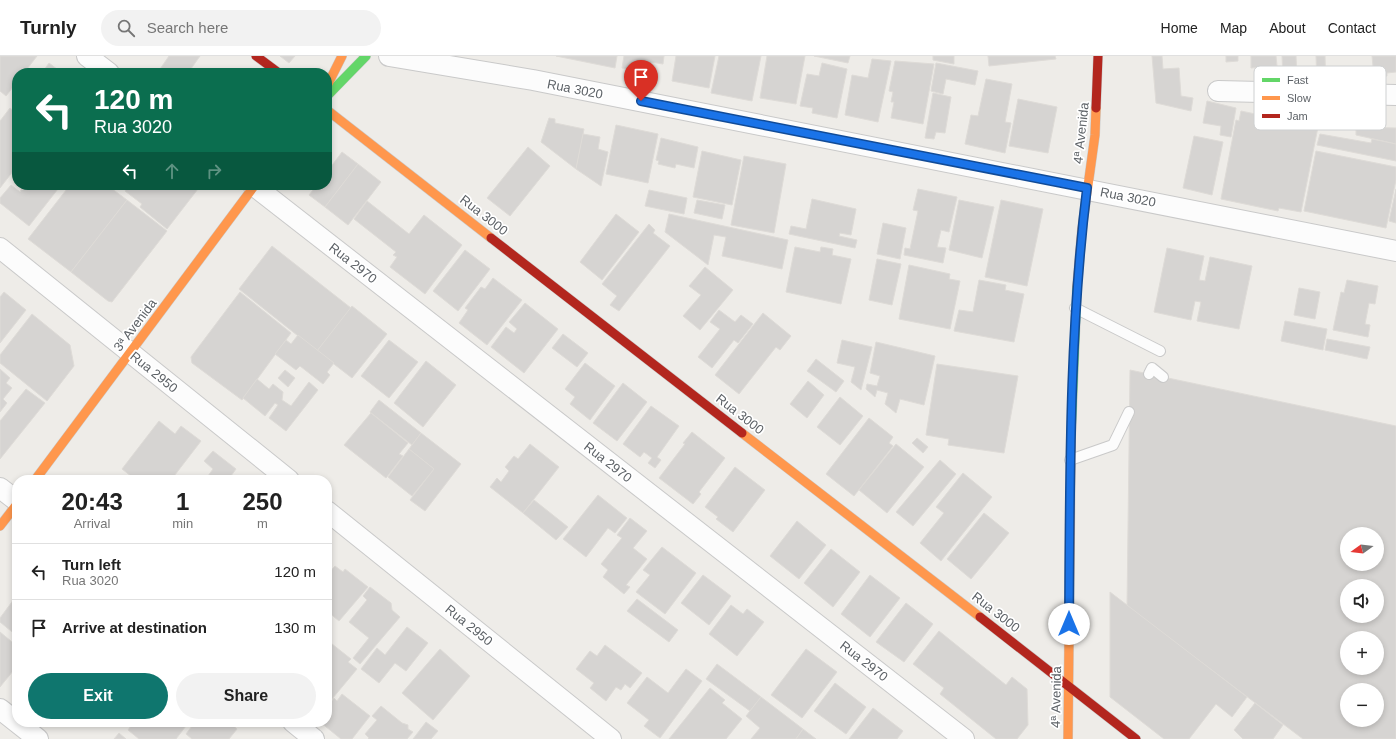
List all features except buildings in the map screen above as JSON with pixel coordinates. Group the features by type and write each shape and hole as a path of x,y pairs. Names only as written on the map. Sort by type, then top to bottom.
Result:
{"main road":[{"path":"256,56 272,68"},
{"path":"332,76 342,56"},
{"path":"332,91 366,56"},
{"name":"4ª Avenida","path":"1068,739 1070,460 1075,308 1087,188 1095,135 1098,56"},
{"name":"Rua 3000","path":"332,114 1136,739"},
{"name":"3ª Avenida","path":"39,475 250,190"},
{"path":"0,526 12,510"}],"street":[{"path":"87,56 103,68"},
{"name":"Rua 3020","path":"389,56 533,80 1087,188 1396,251"},
{"path":"1218,91 1254,92"},
{"path":"1386,95 1396,95"},
{"name":"Rua 2970","path":"260,190 964,739"},
{"name":"Rua 2950","path":"0,248 283,475"},
{"path":"0,488 12,499"},
{"name":"Rua 2950","path":"332,515 611,739"},
{"path":"0,709 12,718"},
{"path":"23,727 38,739"},
{"path":"299,727 314,739"}],"lane":[{"path":"1075,308 1160,351"},
{"path":"1149,374 1152,368 1163,377"},
{"path":"1070,460 1113,445 1129,412"}],"traffic: fast":[{"path":"332,91 366,56"},
{"path":"1071,437 1077,287"}],"traffic: slow":[{"path":"332,76 342,56"},
{"path":"1077,287 1082,229 1095,135 1096,108"},
{"path":"332,114 491,238"},
{"path":"39,475 251,190"},
{"path":"742,433 980,617"},
{"path":"1068,739 1071,437"},
{"path":"0,526 12,510"}],"traffic: jam":[{"path":"256,56 272,68"},
{"path":"1096,108 1098,56"},
{"path":"491,238 742,433"},
{"path":"980,617 1136,739"}],"route":[{"path":"641,101 1087,188 1075,308 1070,460 1069,624"}]}
